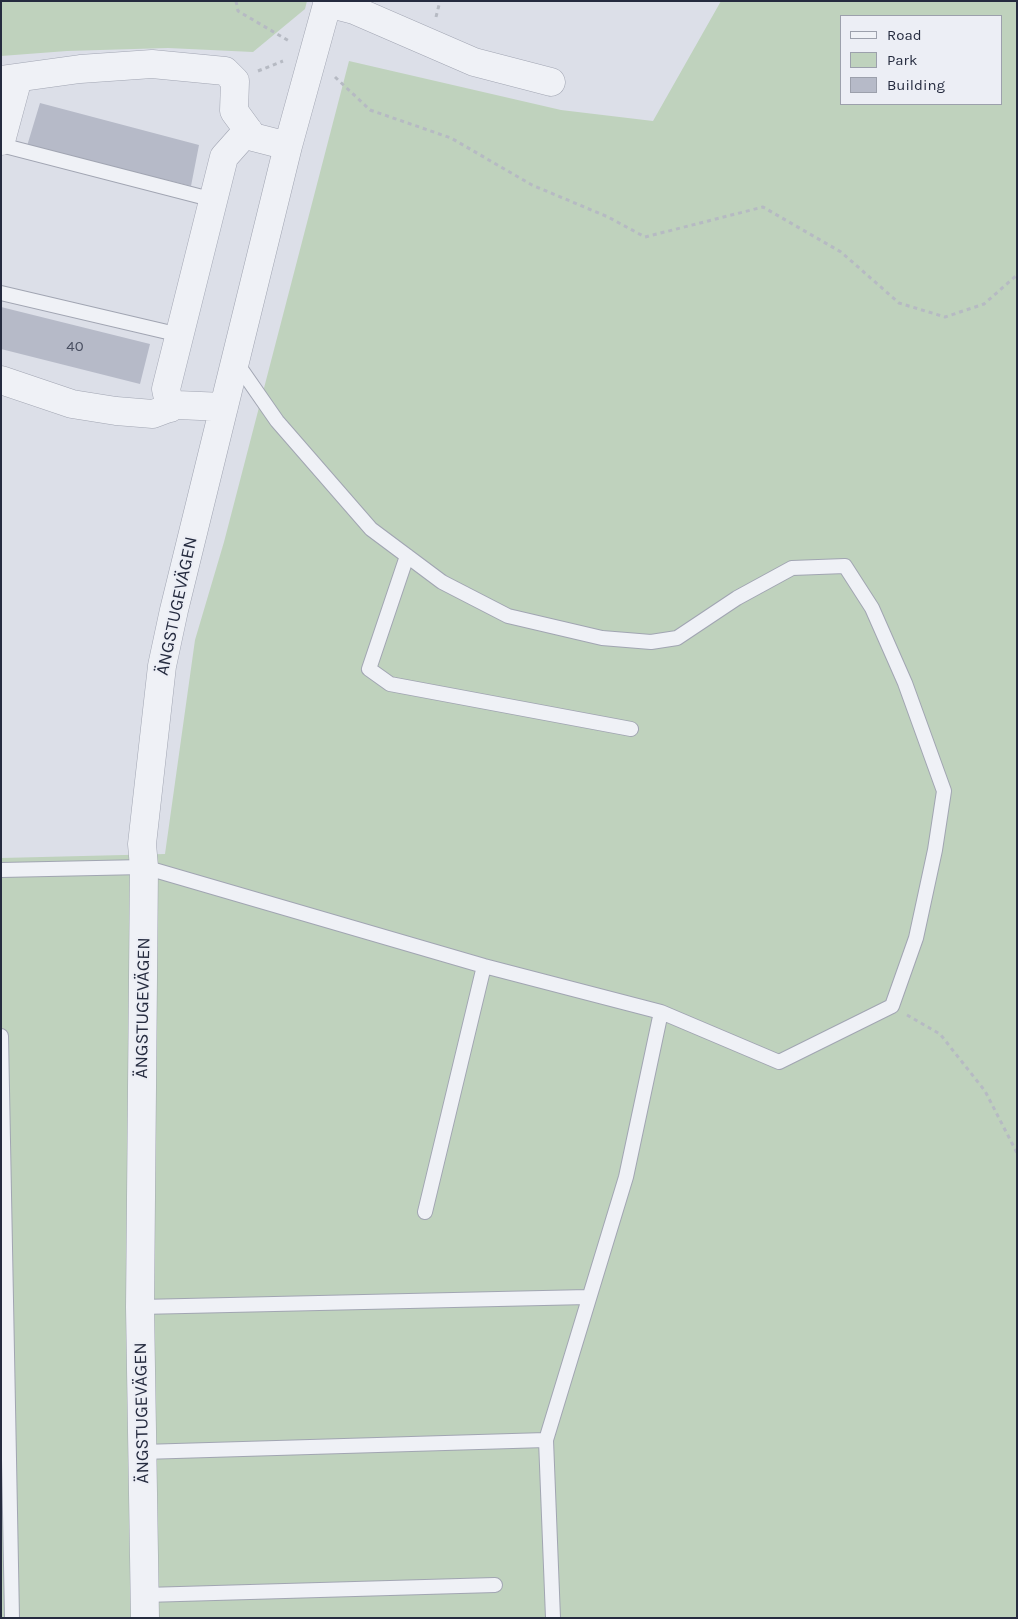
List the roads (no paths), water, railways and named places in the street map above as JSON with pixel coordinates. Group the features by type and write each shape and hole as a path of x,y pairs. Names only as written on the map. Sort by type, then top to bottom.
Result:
{"street":[{"name":"ÄNGSTUGEVÄGEN","path":"145,1606 140,1307 144,867 142,844 162,666 288,146 307,52 328,2"},
{"path":"328,2 354,10 474,62 551,82"},
{"path":"1,141 10,79 80,69 152,64 225,71 235,81 234,111 253,137 288,146"},
{"path":"170,408 166,388 224,157 248,130"},
{"path":"1,380 72,404 116,411 153,414 177,405 203,404 224,407"}],"lane":[{"path":"1,145 214,200"},
{"path":"1,292 180,335"},
{"path":"1,870 144,867 484,966 661,1012 779,1062 892,1006 916,938 935,850 944,791 905,683 872,608 845,566 792,568 737,598 677,638 651,642 602,638 508,616 442,582 371,529 277,421 235,361"},
{"path":"408,556 369,669 390,684 631,729"},
{"path":"425,1212 484,966"},
{"path":"553,1618 546,1440 573,1357 588,1297 626,1177 661,1012"},
{"path":"1,1036 12,1618"},
{"path":"140,1307 588,1297"},
{"path":"142,1452 546,1440"},
{"path":"145,1606 495,1585"}]}
